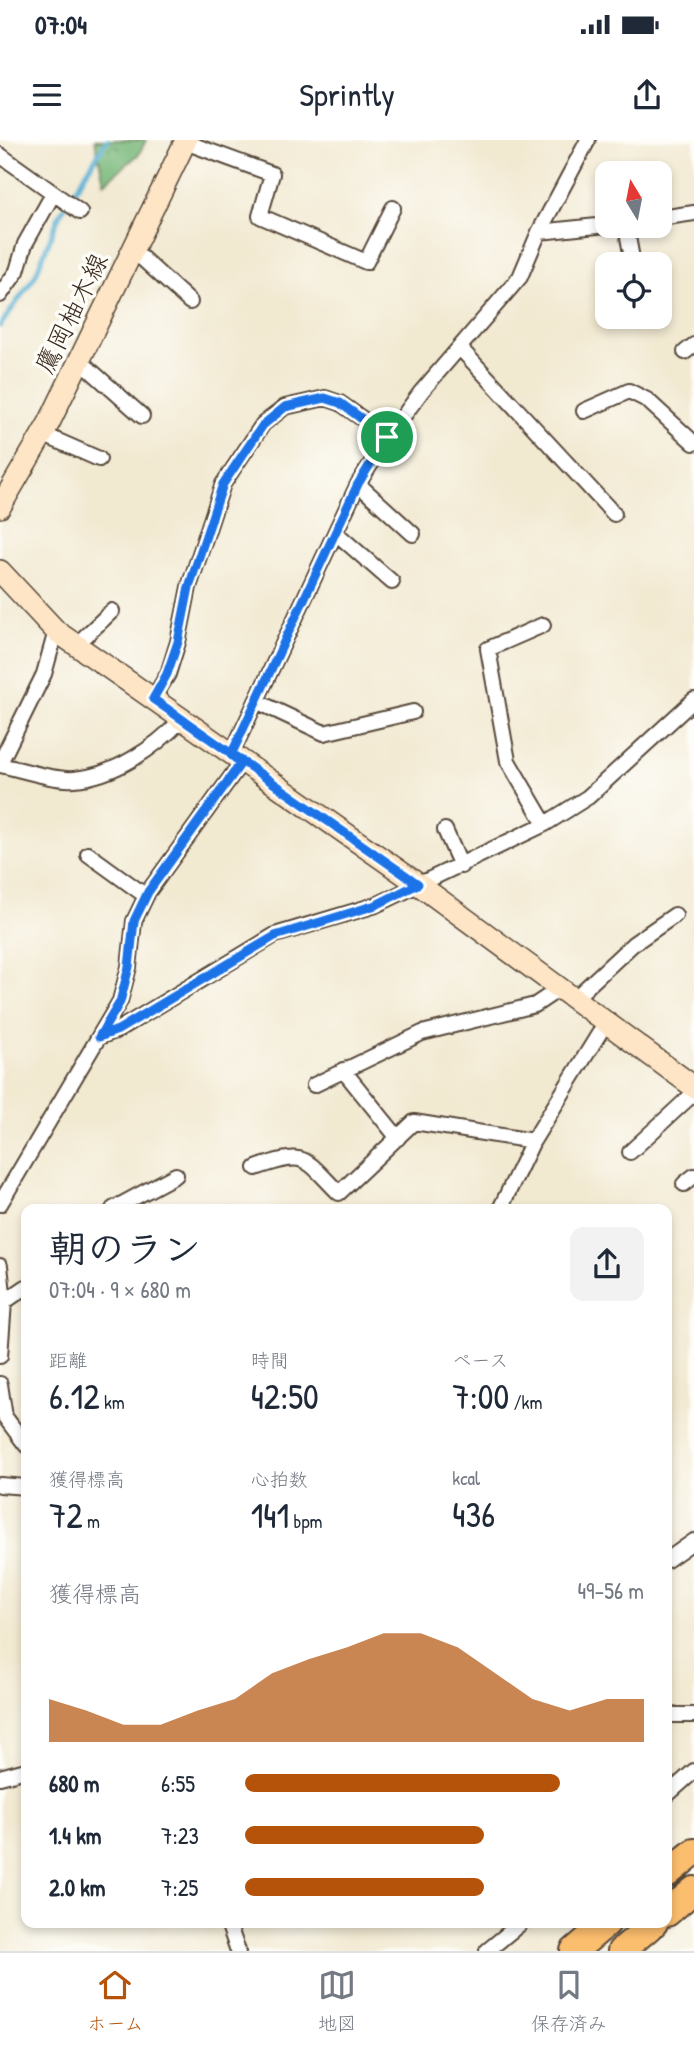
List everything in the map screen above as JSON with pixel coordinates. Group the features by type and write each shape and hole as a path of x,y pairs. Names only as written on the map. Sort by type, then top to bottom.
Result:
{"highway":[{"path":"672,1870 694,1852"},
{"path":"672,1909 694,1891"},
{"path":"574,1951 601,1928"},
{"path":"621,1951 648,1928"}],"street":[{"path":"0,1204 120,1002 129,967 134,921 146,896 236,759 256,701 358,484 387,437 520,276 539,232 589,140"},
{"path":"185,141 272,174 260,216 366,262 393,208"},
{"name":"鷹岡柚木線","path":"0,507 42,435 185,141"},
{"path":"0,155 80,212"},
{"path":"0,295 17,271 25,244 53,194"},
{"path":"672,217 693,216"},
{"path":"539,232 595,226"},
{"path":"133,250 190,302"},
{"path":"460,348 614,514"},
{"path":"79,360 142,416"},
{"path":"584,411 629,391 647,400 694,443"},
{"path":"153,699 167,674 178,642 189,587 223,484 263,425 285,407 325,398 340,403 387,437"},
{"path":"42,435 99,460"},
{"path":"358,484 413,534"},
{"path":"336,533 392,582"},
{"path":"0,571 56,631 418,884 694,1087"},
{"path":"76,645 112,611"},
{"path":"543,625 488,649 508,761 545,824"},
{"path":"56,631 44,674 0,764 73,780 94,775 151,748 181,720"},
{"path":"99,1037 118,1030 275,936 376,905 545,824 587,797 694,700"},
{"path":"256,701 324,733 412,712"},
{"path":"445,830 461,866"},
{"path":"88,855 146,896"},
{"path":"314,1085 422,1033 566,994 675,915"},
{"path":"502,1204 533,1141 606,1024"},
{"path":"342,1070 398,1138"},
{"path":"630,1152 694,1093"},
{"path":"256,1168 290,1156 308,1162 340,1193 414,1122 533,1141"},
{"path":"122,1204 176,1175"},
{"path":"0,1266 4,1302 0,1356"},
{"path":"4,1302 21,1290"},
{"path":"0,1384 5,1417 21,1437"},
{"path":"0,1430 17,1431"},
{"path":"0,1485 21,1487"},
{"path":"672,1556 694,1541"},
{"path":"672,1715 694,1715"},
{"path":"0,1777 21,1771"},
{"path":"672,1791 694,1771"},
{"path":"230,1928 238,1951"},
{"path":"487,1951 515,1928"}],"green space":[{"path":"95,140 146,140 139,154 104,183"}],"waterway":[{"path":"0,326 35,276 60,214 107,140"}],"route":[{"path":"387,437 340,403 325,398 306,400 285,407 263,425 223,484 189,587 178,642 167,674 153,699 241,763 418,884 376,905 304,924 275,936 118,1030 99,1037 120,1002 129,967 134,921 148,892 241,763 231,755 358,484 387,437"}]}
